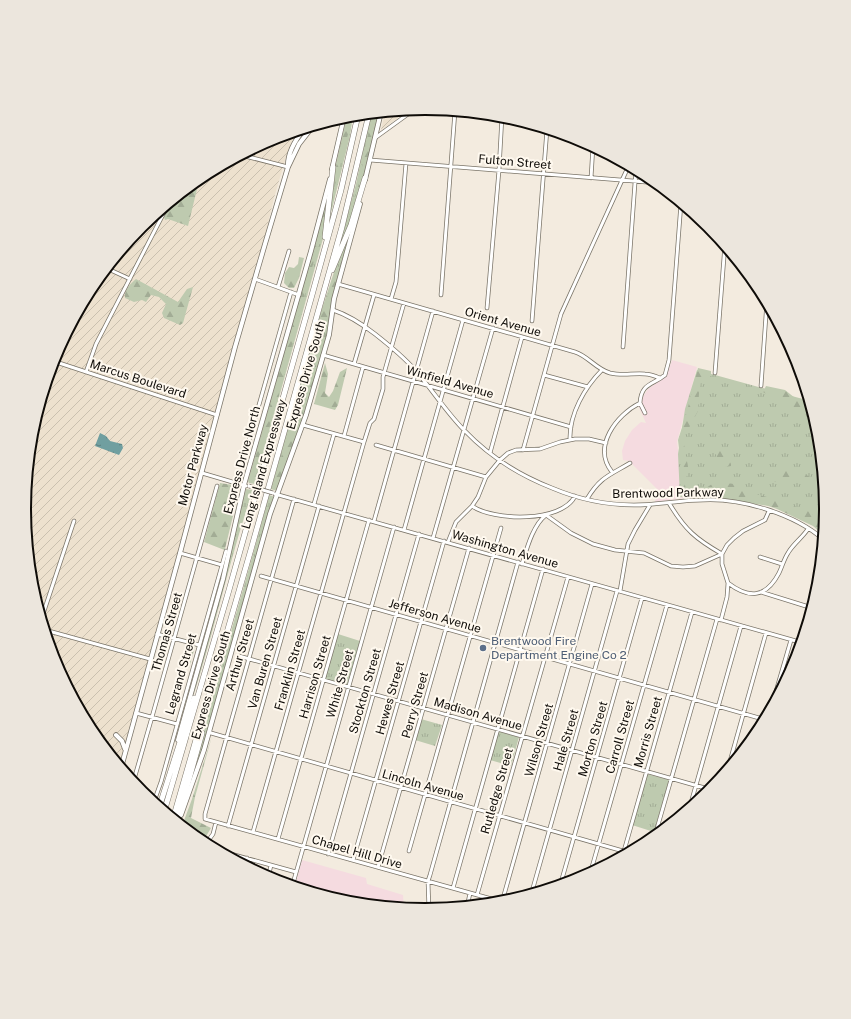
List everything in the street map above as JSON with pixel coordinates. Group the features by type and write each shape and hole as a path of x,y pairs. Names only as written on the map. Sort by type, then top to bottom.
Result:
{"highway":[{"name":"Long Island Expressway","path":"174,813 316,318 351,192 368,119"},
{"name":"Long Island Expressway","path":"166,807 312,295 341,190 357,121"},
{"path":"312,295 328,224 333,167"},
{"path":"316,318 352,222 366,178"},
{"path":"175,758 195,697 201,687"},
{"path":"179,817 205,722 207,698"},
{"name":"Express Drive North","path":"161,802 175,758"}],"main road":[{"name":"Express Drive South","path":"179,817 204,750 275,494 303,426 330,331 338,284 366,178 380,118"},
{"name":"Express Drive North","path":"175,758 180,733 224,575 333,167 342,124"},
{"name":"Motor Parkway","path":"122,762 235,347 255,279 288,168 299,144 307,133"},
{"name":"Motor Parkway","path":"288,168 287,161 300,136"},
{"path":"116,735 123,742 125,751"}],"street":[{"path":"375,138 406,116"},
{"path":"441,295 455,116"},
{"path":"487,308 502,123"},
{"path":"378,128 384,132"},
{"path":"532,321 547,134"},
{"path":"591,178 593,153"},
{"path":"249,157 288,168"},
{"name":"Fulton Street","path":"370,160 647,182"},
{"path":"391,300 396,282 406,163"},
{"path":"523,450 561,314 627,170"},
{"path":"623,347 636,176"},
{"path":"645,414 640,403 641,395 645,388 665,374 669,360 681,209"},
{"path":"86,372 96,344 163,215"},
{"path":"278,287 289,251"},
{"path":"715,373 724,252"},
{"path":"112,271 130,279"},
{"path":"255,279 298,295"},
{"name":"Orient Avenue","path":"338,284 580,353 602,370 616,374 646,374 660,378"},
{"path":"249,440 291,292"},
{"path":"354,364 374,294"},
{"name":"Franklin Street","path":"253,832 364,442 370,423 374,419 384,387 383,377 404,303"},
{"name":"Brentwood Parkway","path":"333,310 344,314 365,327 392,347 416,371 464,430 490,453 520,473 539,483 575,496 613,504 650,505 686,500 715,500 741,503 770,511 791,520 819,536"},
{"path":"761,386 766,311"},
{"path":"374,521 433,312"},
{"path":"404,530 463,320"},
{"path":"433,538 493,328"},
{"path":"490,453 522,337"},
{"name":"Winfield Avenue","path":"323,355 571,427"},
{"name":"Marcus Boulevard","path":"59,363 217,415"},
{"path":"344,436 364,367"},
{"path":"570,440 571,427 578,406 588,387 602,370"},
{"path":"544,375 588,387"},
{"path":"612,472 605,461 606,443 612,426 622,414 640,403"},
{"path":"303,426 364,442"},
{"path":"314,504 334,434"},
{"name":"Hewes Street","path":"353,860 421,622 446,542 456,522 472,506 478,497 486,477 508,453 516,450 540,449 570,440 589,439 606,443"},
{"path":"376,446 486,477"},
{"path":"587,499 599,482 612,472 630,463"},
{"name":"Washington Avenue","path":"202,473 797,642"},
{"name":"Thomas Street","path":"135,776 217,486"},
{"path":"472,506 479,510 502,515 525,517 556,512 569,505 575,496"},
{"name":"Arthur Street","path":"205,817 294,499"},
{"path":"669,503 689,532 704,544 722,554"},
{"name":"Hale Street","path":"533,889 594,671 624,573 626,551 635,530 650,505"},
{"name":"Van Buren Street","path":"228,826 319,506"},
{"path":"721,620 727,597 728,583 722,564 722,554 727,545 734,538 743,531 765,520 770,511"},
{"path":"546,514 563,528 581,539 599,546 644,553 666,564 683,567 699,565 722,554"},
{"path":"429,904 428,881 495,643 520,563 536,528 546,514"},
{"name":"Harrison Street","path":"278,839 369,520"},
{"path":"44,613 74,521"},
{"name":"White Street","path":"294,881 394,527"},
{"path":"409,851 501,528"},
{"path":"728,583 745,593 755,594 761,592 776,578 788,553 808,529"},
{"name":"Stockton Street","path":"328,854 419,534"},
{"name":"Perry Street","path":"378,867 469,548"},
{"name":"Legrand Street","path":"155,796 161,782 198,644 226,551"},
{"path":"180,553 222,565"},
{"path":"760,557 782,564"},
{"path":"453,888 543,570"},
{"name":"Jefferson Avenue","path":"261,576 760,718"},
{"name":"Rutledge Street","path":"477,895 568,577"},
{"name":"Wilson Street","path":"506,895 524,823 592,584"},
{"path":"761,592 808,607"},
{"name":"Morton Street","path":"562,879 642,598"},
{"name":"Carroll Street","path":"592,867 667,605"},
{"name":"Morris Street","path":"625,850 692,612"},
{"path":"657,829 716,619"},
{"path":"692,800 741,626"},
{"path":"51,632 150,659"},
{"path":"731,759 766,633"},
{"path":"157,634 198,644"},
{"path":"777,688 791,640"},
{"name":"Madison Avenue","path":"239,656 704,788"},
{"path":"136,713 177,724"},
{"name":"Lincoln Avenue","path":"211,733 622,851"},
{"name":"Chapel Hill Drive","path":"205,817 207,820 228,826 490,898"},
{"path":"209,840 213,834 216,822"},
{"path":"238,856 296,872"},
{"path":"270,871 271,865"},
{"path":"468,902 470,893"}],"shaded area":[{"path":"401,116 381,130 384,117"},
{"path":"294,138 287,154 274,198 255,279 123,762 97,729 84,707 61,660 44,612 34,561 31,510 34,458 44,407 61,359 84,312 97,290 129,249 165,213 206,181 251,156"},
{"path":"672,360 697,367 677,442 684,498 655,502 657,489 629,461 623,460 622,451 625,441 632,430 641,422 646,423 638,405 648,389 666,376"},
{"path":"302,860 366,878 367,884 403,895 404,903 374,901 323,891 296,882"}],"green space":[{"path":"372,118 376,118 361,187 346,229 361,176 364,152"},
{"path":"377,118 353,218 337,254 356,184 370,119"},
{"path":"352,122 329,221 336,164 345,124"},
{"path":"348,123 348,134 334,189 336,167 346,124"},
{"path":"197,188 188,226 168,219 165,220 164,217 167,211"},
{"path":"329,194 324,235 255,484 249,483 248,481"},
{"path":"324,210 325,220 288,361 255,477 249,480 299,303"},
{"path":"349,236 320,364 277,491 271,489 315,330 334,272"},
{"path":"299,257 304,258 299,278 294,288 289,288 284,283 285,273 289,267 294,268 298,264"},
{"path":"342,261 330,309 329,326 302,424 277,488 272,489 302,395 305,375 321,312"},
{"path":"136,279 178,302 187,289 193,287 183,323 180,325 164,318 162,313 166,304 159,297 151,295 146,302 142,300 134,302 125,298 126,290"},
{"path":"325,363 328,374 325,393 329,397 333,391 340,372 347,368 338,405 335,410 314,404"},
{"path":"698,368 711,371 711,376 705,377 701,381 698,411 683,439 689,472 684,481 687,493 706,488 715,482 735,484 739,490 767,497 808,511 820,519 819,532 813,526 777,509 748,499 722,496 685,497 678,440"},
{"path":"697,370 804,399 817,458 820,510 819,529 814,525 777,507 726,500 680,497 678,454 685,409"},
{"path":"766,386 785,390 795,398 804,399 809,416 763,392"},
{"path":"718,448 726,455 731,464 731,466 725,467 723,471 719,471 717,469 716,452"},
{"path":"776,470 785,470 809,476 807,480 778,483 771,480 771,473"},
{"path":"220,483 239,486 225,549 227,551 204,542"},
{"path":"246,489 253,490 236,543 191,703 222,590"},
{"path":"269,495 275,497 203,747 195,769 212,700"},
{"path":"338,634 360,641 347,685 325,679"},
{"path":"186,645 195,647 189,668 181,665"},
{"path":"421,719 442,725 435,746 415,740"},
{"path":"498,731 519,737 511,766 490,760"},
{"path":"212,736 195,797 191,818 211,828 205,837 201,834 202,833 184,821"},
{"path":"647,774 669,780 654,831 632,825"}],"water":[{"path":"100,433 106,436 110,441 122,444 123,448 119,455 95,446"}],"place":[{"name":"Brentwood Fire Department Engine Co 2","path":"483,648"}]}
